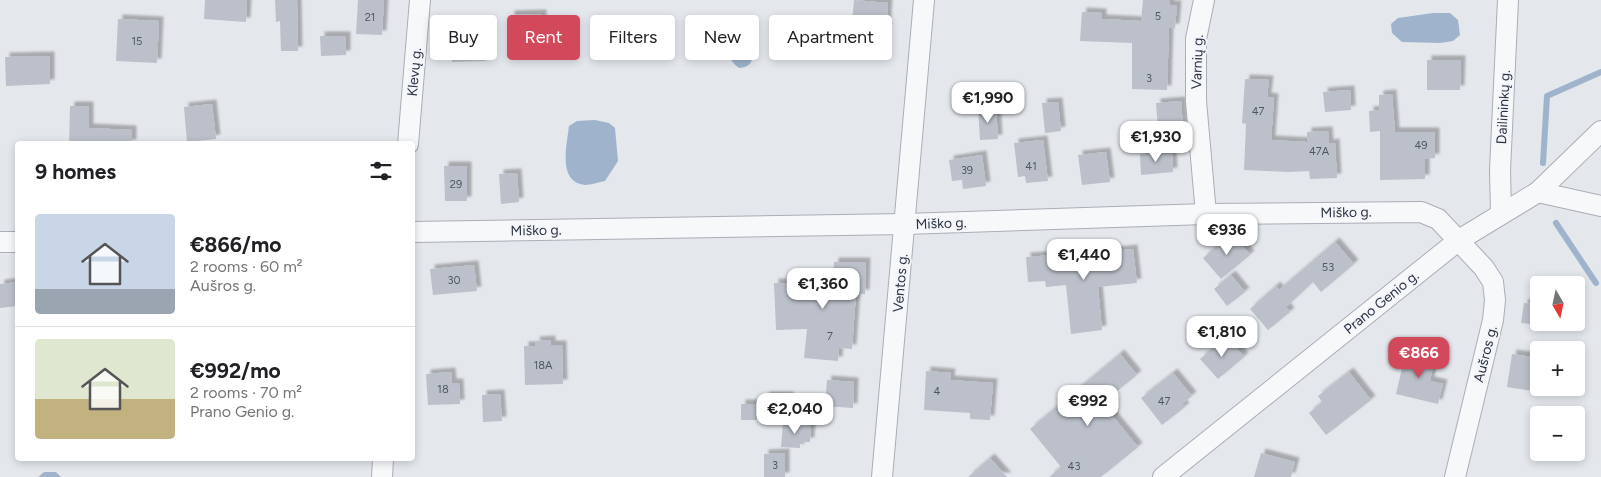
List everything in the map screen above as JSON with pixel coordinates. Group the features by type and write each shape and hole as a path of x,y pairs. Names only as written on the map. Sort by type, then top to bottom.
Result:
{"street":[{"name":"Klevų g.","path":"408,141 420,0"},
{"name":"Ventos g.","path":"882,477 924,0"},
{"name":"Varnių g.","path":"1204,0 1196,39 1196,101 1206,214"},
{"name":"Dailininkų g.","path":"1501,213 1500,170 1508,0"},
{"name":"Prano Genio g.","path":"1172,474 1459,240 1538,192 1601,131"},
{"path":"1538,192 1601,206"},
{"name":"Miško g.","path":"415,232 905,224 1206,214 1421,212 1438,219 1459,240"},
{"name":"Aušros g.","path":"1455,477 1493,320 1496,300 1493,282 1489,275 1459,240"},
{"path":"0,242 15,242"},
{"path":"382,477 383,461"}],"water":[{"path":"1433,13 1450,13 1458,20 1460,35 1453,41 1440,43 1402,42 1392,33 1391,24 1398,18"},
{"path":"731,60 751,60 750,64 739,68"},
{"path":"595,120 609,123 615,128 618,161 605,181 585,185 576,182 570,177 567,170 566,152 569,126 577,121"},
{"path":"44,472 56,472 61,477 38,477"}],"building":[{"path":"205,0 247,0 246,22 204,19"},
{"path":"275,0 297,0 298,51 281,51 280,21 276,22"},
{"path":"358,0 384,0 382,35 356,34"},
{"path":"854,0 888,3 887,15 853,15"},
{"path":"1143,0 1170,0 1170,5 1177,5 1175,28 1169,28 1167,90 1132,89 1132,43 1080,41 1082,12 1102,13 1102,19 1141,21"},
{"path":"542,14 542,15 510,15"},
{"path":"118,19 159,21 157,63 116,61"},
{"path":"320,36 346,36 346,55 321,56"},
{"path":"50,56 50,84 6,86 5,57"},
{"path":"452,60 486,60 486,61 452,62"},
{"path":"1427,60 1461,60 1460,90 1427,90"},
{"path":"1245,79 1269,80 1267,97 1274,98 1271,140 1307,142 1307,132 1328,131 1329,144 1335,143 1337,178 1310,179 1309,171 1244,170 1246,124 1242,123"},
{"path":"1350,90 1351,110 1325,112 1323,92"},
{"path":"1392,94 1395,132 1435,132 1435,158 1425,159 1425,179 1380,180 1380,131 1370,132 1369,111 1379,110 1379,95"},
{"path":"1181,101 1183,127 1158,128 1156,103"},
{"path":"1058,102 1061,131 1045,133 1042,103"},
{"path":"212,104 216,139 187,141 184,107"},
{"path":"70,106 89,106 89,128 132,130 132,141 69,141"},
{"path":"996,107 998,139 980,140 978,108"},
{"path":"1043,140 1048,181 1026,183 1025,176 1018,177 1014,143"},
{"path":"1172,151 1173,172 1141,175 1140,154"},
{"path":"1106,152 1110,182 1082,185 1078,155"},
{"path":"982,155 986,186 963,189 962,180 952,181 949,160"},
{"path":"444,166 467,166 467,201 445,201"},
{"path":"517,173 519,202 501,204 499,174"},
{"path":"1232,233 1250,255 1221,279 1203,258"},
{"path":"1335,242 1354,264 1321,292 1313,282 1286,307 1290,312 1268,330 1250,309 1276,286 1279,290"},
{"path":"1133,249 1137,283 1098,287 1102,330 1071,334 1066,285 1046,287 1045,281 1028,282 1026,257 1067,254 1067,256"},
{"path":"834,262 866,262 865,294 856,294 852,349 839,348 838,361 804,358 807,329 776,330 774,283 833,285"},
{"path":"474,265 477,291 433,295 430,269"},
{"path":"1231,275 1245,292 1227,306 1214,289"},
{"path":"15,282 15,306 0,308 0,284"},
{"path":"1524,303 1530,304 1530,324 1521,323"},
{"path":"1226,337 1244,357 1218,379 1200,359"},
{"path":"551,340 551,345 562,345 563,384 525,385 524,346 536,346 535,341"},
{"path":"1406,351 1435,358 1430,381 1443,384 1438,404 1396,394"},
{"path":"1120,354 1137,375 1102,403 1138,447 1101,477 1049,477 1061,467 1030,429"},
{"path":"1512,354 1530,357 1530,391 1507,387"},
{"path":"926,371 951,373 950,380 993,383 990,420 970,419 970,413 924,410"},
{"path":"451,372 452,383 459,383 460,404 428,405 426,374"},
{"path":"1349,372 1371,400 1326,435 1309,413 1322,402 1318,396"},
{"path":"1173,373 1192,396 1182,404 1185,407 1162,425 1141,398"},
{"path":"827,380 854,382 853,408 825,406"},
{"path":"500,394 502,421 483,422 482,395"},
{"path":"765,396 789,396 788,420 741,420 741,404 765,404"},
{"path":"783,424 811,426 810,442 800,442 800,448 781,447"},
{"path":"785,453 785,477 764,477 764,454"},
{"path":"1261,453 1295,462 1291,477 1254,477"},
{"path":"990,458 1007,477 968,477"}],"waterway":[{"path":"1543,163 1547,96 1601,72"},
{"path":"1556,223 1596,283"}]}
